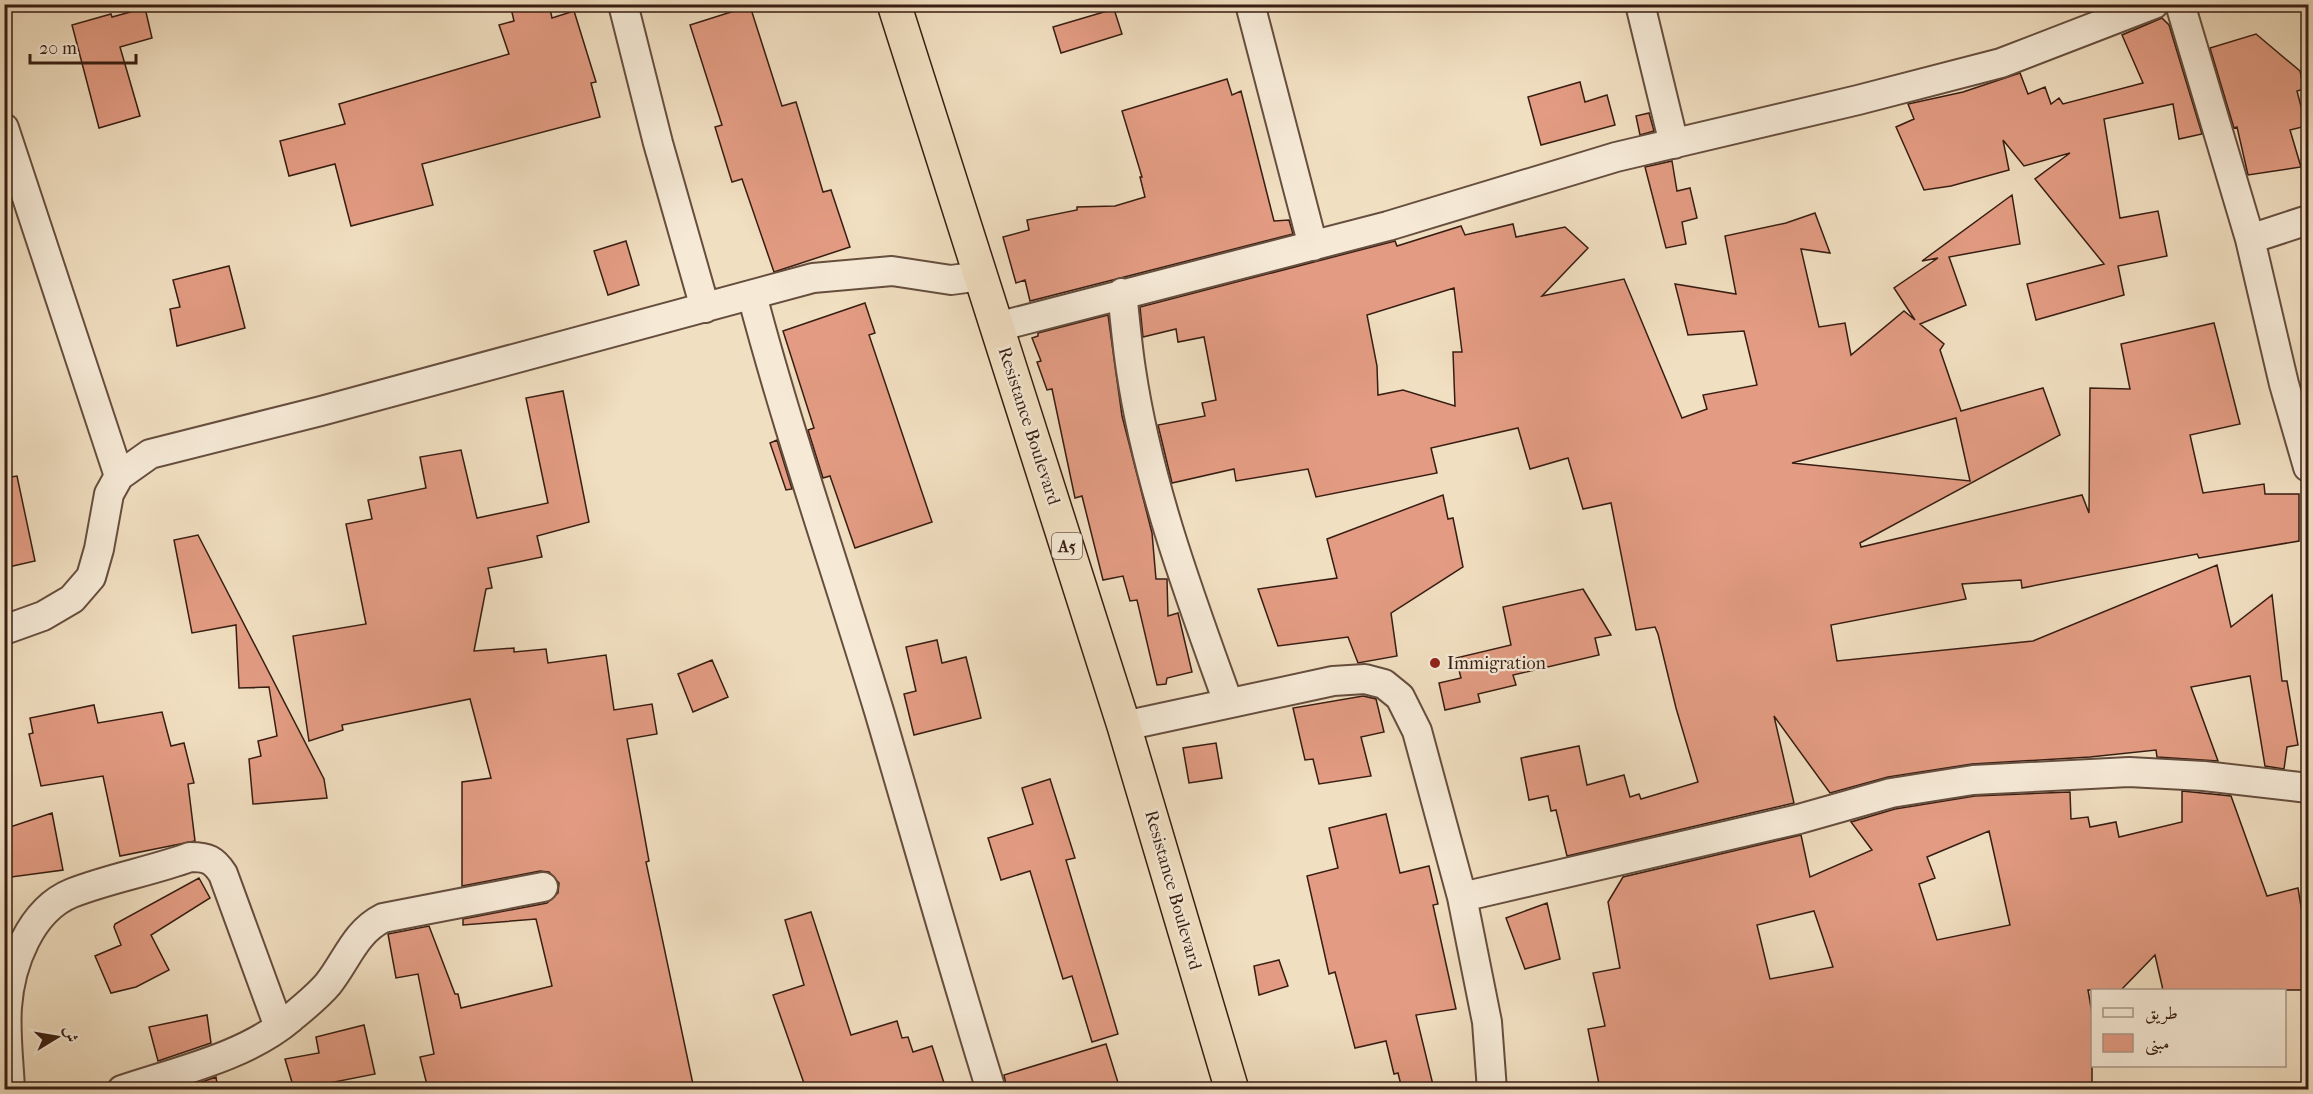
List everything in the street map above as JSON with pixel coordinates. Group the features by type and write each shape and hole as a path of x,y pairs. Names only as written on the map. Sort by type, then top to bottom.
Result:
{"highway":[{"name":"Resistance Boulevard","path":"894,4 1124,726 1232,1089"}],"street":[{"path":"623,4 658,143 705,308"},
{"path":"1250,4 1313,246"},
{"path":"1640,4 1674,144"},
{"path":"997,327 1122,293 1313,246 1480,199 1560,173 2001,63 2154,4"},
{"path":"2180,4 2250,239 2284,384 2308,467"},
{"path":"4,128 118,476"},
{"path":"2250,239 2308,220"},
{"path":"4,630 43,616 72,599 91,577 110,494 118,476 150,454 813,278 856,272 892,271 951,280 981,276"},
{"path":"1122,293 1131,371 1144,434 1174,546 1228,702"},
{"path":"752,295 773,375 879,712 941,930 991,1089"},
{"path":"1124,726 1333,681 1365,680 1384,684 1400,697 1417,731 1462,897 1487,1022 1492,1089"},
{"path":"1462,897 1799,819 1891,793 1973,780 2129,772 2204,776 2308,788"},
{"path":"10,1089 7,1008 17,960 33,927 50,905 72,893 190,857 206,857 216,862 224,874 279,1027"},
{"path":"122,1089 233,1052 279,1027 328,984 359,935 372,923 383,918 543,887"}],"building":[{"path":"510,4 549,4 552,18 574,11 596,82 591,83 600,117 422,164 433,205 351,226 335,164 289,176 280,141 345,124 339,104 509,54 499,25 514,21"},
{"path":"750,6 782,106 796,102 823,192 831,190 850,247 774,272 742,179 732,182 715,127 722,125 690,25"},
{"path":"145,8 152,38 120,47 140,116 99,128 72,25 111,14 112,17"},
{"path":"1114,9 1122,34 1061,53 1053,27"},
{"path":"2162,18 2169,25 2202,134 2179,139 2173,104 2104,119 2120,218 2158,211 2167,256 2118,266 2124,295 2036,320 2027,284 2104,264 2035,179 2070,153 2024,166 2003,140 2009,170 1951,186 1924,190 1896,127 1914,119 1908,104 1963,92 2020,73 2028,94 2045,87 2051,104 2059,98 2063,104 2143,83 2122,35"},
{"path":"2256,34 2300,71 2304,89 2297,91 2306,126 2290,130 2301,167 2248,175 2237,127 2234,128 2210,48"},
{"path":"1227,79 1232,95 1241,91 1274,221 1289,220 1293,234 1030,301 1025,280 1016,283 1003,237 1029,230 1027,220 1077,210 1077,207 1115,206 1145,197 1140,177 1142,177 1122,111"},
{"path":"1580,82 1585,102 1607,95 1615,125 1541,145 1528,97"},
{"path":"1649,113 1654,131 1640,135 1636,116"},
{"path":"1672,161 1677,191 1690,188 1697,218 1682,222 1686,244 1666,248 1645,167"},
{"path":"2012,195 2020,244 1949,257 1966,305 1920,324 1944,344 1940,350 1961,411 2043,388 2060,435 1860,543 1861,547 2082,495 2089,513 2090,388 2130,389 2121,344 2214,323 2240,424 2190,435 2203,493 2264,484 2265,494 2299,494 2299,541 2199,558 2197,554 2022,588 2021,580 1962,584 1966,599 1831,625 1837,661 2033,641 2217,565 2231,627 2272,595 2282,681 2287,681 2298,745 2287,747 2284,769 2265,766 2250,676 2191,687 2218,761 2157,757 2156,750 2090,757 1972,764 1888,777 1830,793 1774,716 1794,803 1567,856 1556,810 1551,811 1548,796 1529,800 1521,758 1579,746 1587,785 1624,775 1630,797 1639,794 1641,799 1698,782 1676,708 1658,634 1655,627 1636,630 1611,503 1583,509 1568,458 1530,469 1518,428 1431,448 1437,473 1316,497 1308,469 1236,481 1234,469 1172,483 1158,425 1205,416 1202,403 1216,400 1204,337 1178,342 1176,329 1143,337 1140,307 1395,241 1397,246 1461,226 1465,235 1513,224 1516,237 1565,227 1588,248 1542,296 1624,279 1682,418 1707,409 1703,395 1757,385 1744,331 1688,335 1675,284 1736,294 1725,236 1786,223 1815,213 1830,253 1801,249 1819,327 1845,323 1851,355 1904,311 1915,320 1894,288 1938,258 1922,261","holes":["1454,288 1462,352 1453,352 1455,406 1403,390 1378,395 1377,366 1367,315","1956,418 1970,481 1792,463"]},
{"path":"626,241 639,285 608,295 594,251"},
{"path":"229,266 245,328 177,346 170,309 180,307 173,280"},
{"path":"865,303 875,333 869,335 932,522 855,548 830,476 823,478 808,430 814,428 783,331"},
{"path":"1108,315 1122,416 1152,533 1156,579 1167,579 1168,616 1178,613 1192,672 1167,678 1166,684 1157,685 1137,600 1130,601 1123,576 1103,580 1082,496 1075,498 1052,389 1047,390 1037,362 1041,361 1032,338 1038,336 1038,333"},
{"path":"563,391 589,522 537,536 542,557 488,568 492,588 486,589 474,651 514,648 514,652 546,649 548,663 606,655 614,710 652,704 657,734 627,739 649,861 646,862 694,1089 428,1089 420,1057 434,1054 418,974 396,978 388,934 429,926 455,994 458,994 461,1008 552,986 536,919 463,925 463,919 547,903 558,893 559,883 549,872 540,871 462,886 462,782 491,778 470,699 342,725 343,730 309,741 293,636 366,624 346,524 372,519 368,500 426,488 420,457 461,450 477,518 548,503 526,398"},
{"path":"777,440 792,489 786,490 770,443"},
{"path":"17,476 35,561 4,568 4,478"},
{"path":"1443,495 1448,519 1453,518 1463,567 1391,613 1397,656 1358,663 1348,637 1278,646 1258,589 1337,578 1327,539"},
{"path":"198,535 324,779 327,798 253,804 249,759 261,756 258,741 277,736 269,687 239,688 236,625 192,633 174,540"},
{"path":"1583,589 1611,635 1595,638 1599,655 1513,675 1516,685 1478,694 1480,702 1445,710 1439,683 1461,678 1456,658 1511,645 1503,607"},
{"path":"937,640 942,663 966,657 981,718 914,735 904,694 916,691 906,647"},
{"path":"712,660 728,697 693,712 678,674"},
{"path":"1363,696 1376,699 1384,732 1361,737 1371,776 1319,784 1313,759 1305,760 1293,708"},
{"path":"94,705 98,723 162,712 171,746 184,743 194,783 188,784 195,841 120,856 103,776 41,786 29,734 33,733 30,718"},
{"path":"1216,743 1222,778 1189,783 1183,748"},
{"path":"1050,779 1075,858 1066,860 1118,1034 1092,1042 1072,976 1063,979 1030,871 1001,880 988,838 1033,824 1022,788"},
{"path":"2182,791 2231,796 2267,896 2298,888 2308,950 2308,990 2163,989 2155,955 2122,989 2088,990 2091,1007 2092,1089 1632,1089 1629,1084 1600,1089 1588,1029 1605,1026 1593,973 1620,968 1608,902 1623,877 1801,835 1810,877 1872,850 1851,822 1895,809 1975,796 2070,792 2071,819 2088,817 2090,827 2116,822 2119,837 2182,822","holes":["1989,831 2010,925 1937,940 1919,884 1935,878 1927,857","1814,911 1833,967 1770,979 1757,925"]},
{"path":"52,813 63,870 4,878 4,829"},
{"path":"1386,814 1400,873 1429,866 1438,904 1433,905 1456,1009 1416,1015 1434,1089 1402,1089 1398,1073 1394,1074 1386,1041 1355,1048 1335,972 1329,974 1307,876 1338,868 1329,828"},
{"path":"199,878 210,898 151,935 169,970 136,987 111,993 95,956 121,945 115,924"},
{"path":"1547,903 1560,959 1525,969 1506,918"},
{"path":"811,912 851,1035 897,1021 902,1038 908,1037 913,1052 932,1046 946,1089 806,1089 773,995 804,985 785,920"},
{"path":"1279,960 1288,986 1259,995 1254,966"},
{"path":"207,1015 211,1043 158,1061 149,1027"},
{"path":"364,1025 375,1074 324,1084 326,1089 294,1089 285,1059 319,1053 316,1037"},
{"path":"1106,1044 1120,1089 1007,1089 1004,1075"},
{"path":"216,1077 218,1089 178,1089 193,1085"}],"place":[{"name":"Immigration","path":"1435,663"}]}
